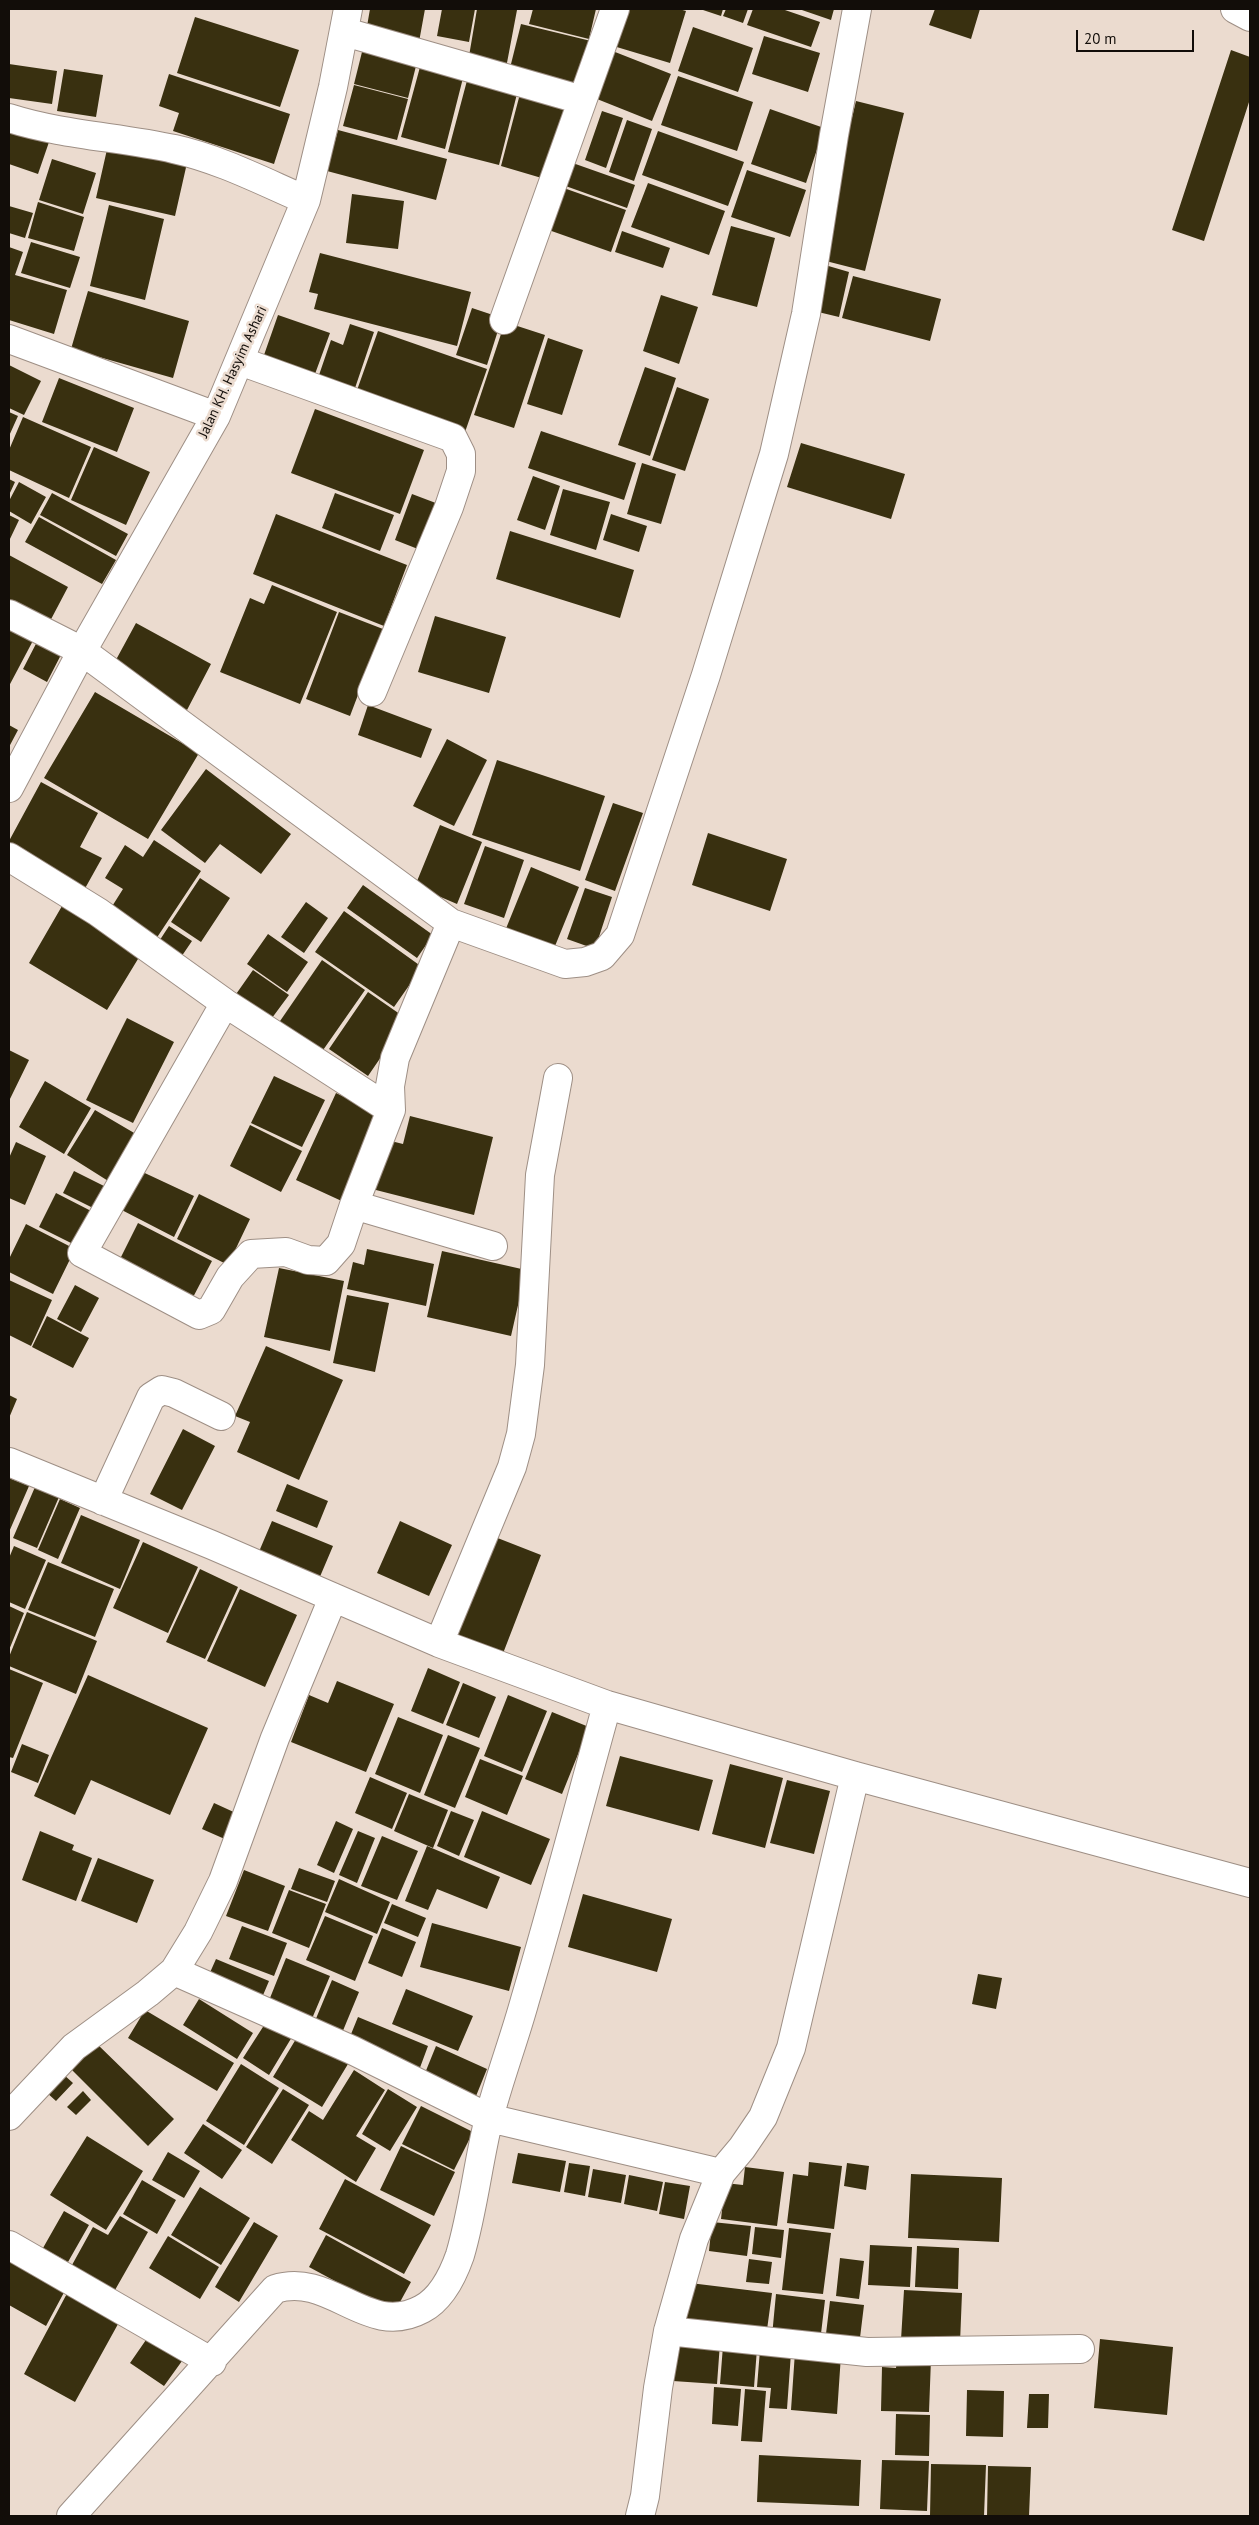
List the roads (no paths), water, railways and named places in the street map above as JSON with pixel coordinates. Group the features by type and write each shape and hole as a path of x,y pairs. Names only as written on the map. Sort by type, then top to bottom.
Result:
{"street":[{"path":"504,320 615,9"},
{"path":"9,614 82,651 451,923 565,964 585,962 602,956 620,935 706,676 774,454 806,314 834,134 857,9"},
{"path":"1234,9 1250,16"},
{"path":"347,20 582,100"},
{"name":"Jalan KH. Hasyim Ashari","path":"9,788 82,651 216,416 306,200 347,20"},
{"path":"9,118 61,130 175,149 239,171 306,200"},
{"path":"9,339 216,416"},
{"path":"240,361 453,438 461,454 461,471 449,507 372,692"},
{"path":"9,857 98,912 224,1002 391,1110"},
{"path":"224,1002 82,1253 200,1315 211,1310 230,1277 251,1254 286,1252 308,1260 326,1261 340,1244 391,1110 390,1086 395,1058 451,923"},
{"path":"439,1643 512,1467 521,1434 530,1366 540,1175 558,1078"},
{"path":"354,1205 493,1246"},
{"path":"103,1501 151,1397 162,1390 174,1393 221,1416"},
{"path":"9,1462 212,1545 439,1643 608,1705 855,1776 1250,1883"},
{"path":"9,2116 74,2047 174,1971 198,1932 223,1880 275,1738 333,1598"},
{"path":"71,2516 212,2362 275,2288 287,2285 303,2285 322,2291 367,2312 387,2318 407,2316 424,2308 437,2297 459,2255 489,2118 525,2000 608,1705"},
{"path":"640,2516 645,2496 658,2388 668,2331 694,2239 722,2173 763,2117 788,2057 855,1776"},
{"path":"174,1971 352,2050 489,2118 722,2173"},
{"path":"9,2245 212,2362"},
{"path":"668,2331 867,2352 1080,2349"}]}
